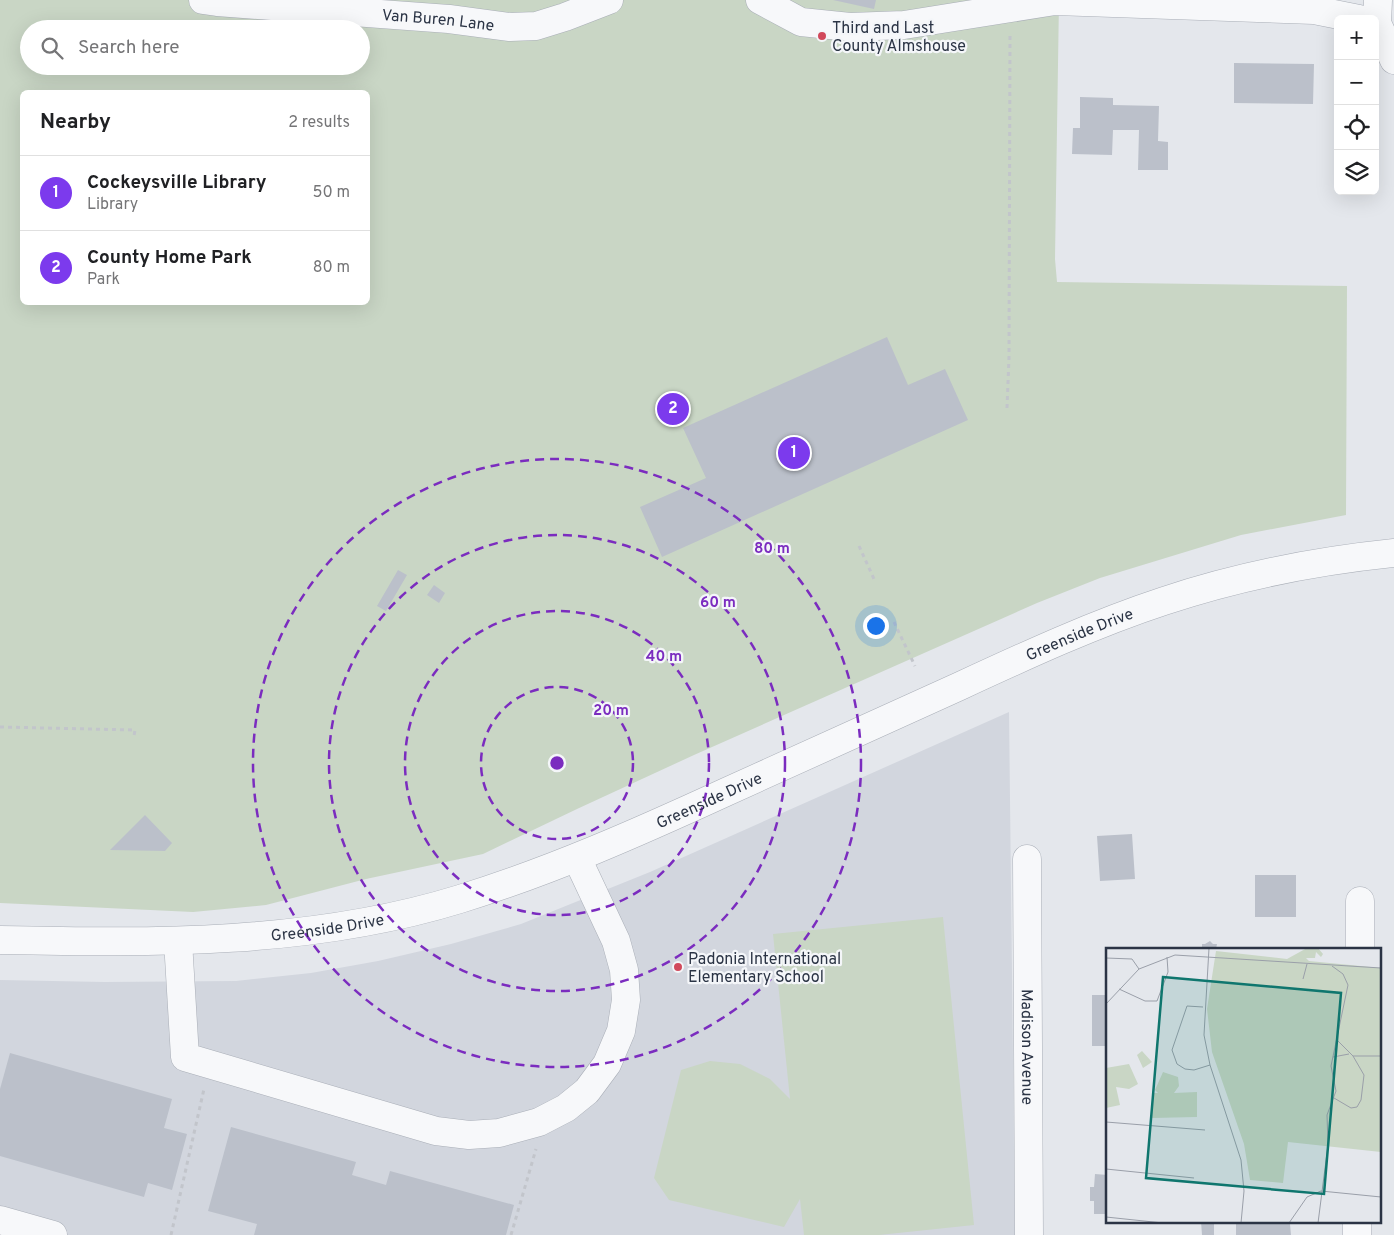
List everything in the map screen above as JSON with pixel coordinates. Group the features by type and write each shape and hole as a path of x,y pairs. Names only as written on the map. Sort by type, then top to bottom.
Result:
{"street":[{"name":"Van Buren Lane","path":"203,0 446,10 510,27 536,26 609,0"},
{"path":"760,0 801,22 850,27 904,25 1055,1 1314,10 1359,15"},
{"path":"1379,22 1394,60"},
{"name":"Greenside Drive","path":"0,940 104,942 178,941 251,937 309,931 374,920 457,900 578,858 1020,659 1120,616 1174,598 1252,576 1331,560 1394,552"},
{"path":"178,941 185,1057 436,1131 469,1135 499,1133 539,1122 566,1108 587,1091 607,1064 620,1031 626,1000 624,970 616,941 578,858"},
{"name":"Madison Avenue","path":"1026,859 1029,1235"},
{"path":"1360,901 1360,948"},
{"path":"0,1220 54,1235"},
{"path":"1357,1222 1357,1235"}],"path":[{"path":"1007,408 1009,358 1010,8"},
{"path":"859,546 874,579"},
{"path":"894,622 915,666"},
{"path":"0,727 135,730 134,736"},
{"path":"171,1235 205,1083"},
{"path":"511,1235 537,1145"}],"shaded area":[{"name":"Padonia International Elementary School","path":"1009,712 1015,1235 0,1235 0,980 105,982 236,981 311,973 378,961 451,944 521,924 650,872"}],"green space":[{"path":"0,0 1059,0 1055,259 1057,282 1347,286 1346,515 1241,535 1100,578 1037,603 694,755 483,854 366,879 266,905 193,912 0,903"},
{"path":"943,917 974,1225 879,1235 804,1235 800,1199 784,1227 669,1200 654,1178 681,1070 710,1061 740,1064 770,1079 790,1099 773,934"}],"building":[{"path":"833,0 876,0 874,9"},
{"path":"1234,63 1314,64 1313,104 1234,103"},
{"path":"1080,97 1113,98 1113,105 1159,106 1158,141 1168,142 1168,170 1138,170 1139,130 1113,130 1112,155 1072,154 1073,128 1080,128"},
{"path":"887,337 908,385 945,369 968,420 662,557 640,507 706,478 683,428"},
{"path":"398,570 407,575 386,611 377,606"},
{"path":"434,585 445,593 439,603 427,595"},
{"path":"145,815 172,843 165,851 110,850"},
{"path":"1132,834 1135,879 1100,881 1097,836"},
{"path":"1255,875 1296,875 1296,917 1255,917"},
{"path":"1210,941 1213,944 1217,944 1216,948 1202,948 1202,944"},
{"path":"1092,995 1106,995 1106,1057 1105,1046 1092,1046"},
{"path":"10,1053 172,1099 164,1128 187,1134 172,1190 148,1183 144,1197 0,1156 0,1089"},
{"path":"231,1127 356,1162 352,1175 386,1185 390,1171 514,1205 506,1235 254,1235 257,1224 208,1211"},
{"path":"1095,1174 1106,1175 1106,1214 1094,1214 1094,1201 1090,1201 1090,1187 1094,1187"},
{"path":"1201,1222 1214,1222 1214,1235 1202,1235"},
{"path":"1236,1224 1290,1224 1291,1235 1236,1235"}],"place":[{"name":"Third and Last County Almshouse","path":"822,36"},
{"name":"County Home Park","path":"673,409"},
{"name":"Cockeysville Library","path":"794,453"},
{"name":"Padonia International Elementary School","path":"678,967"}]}
